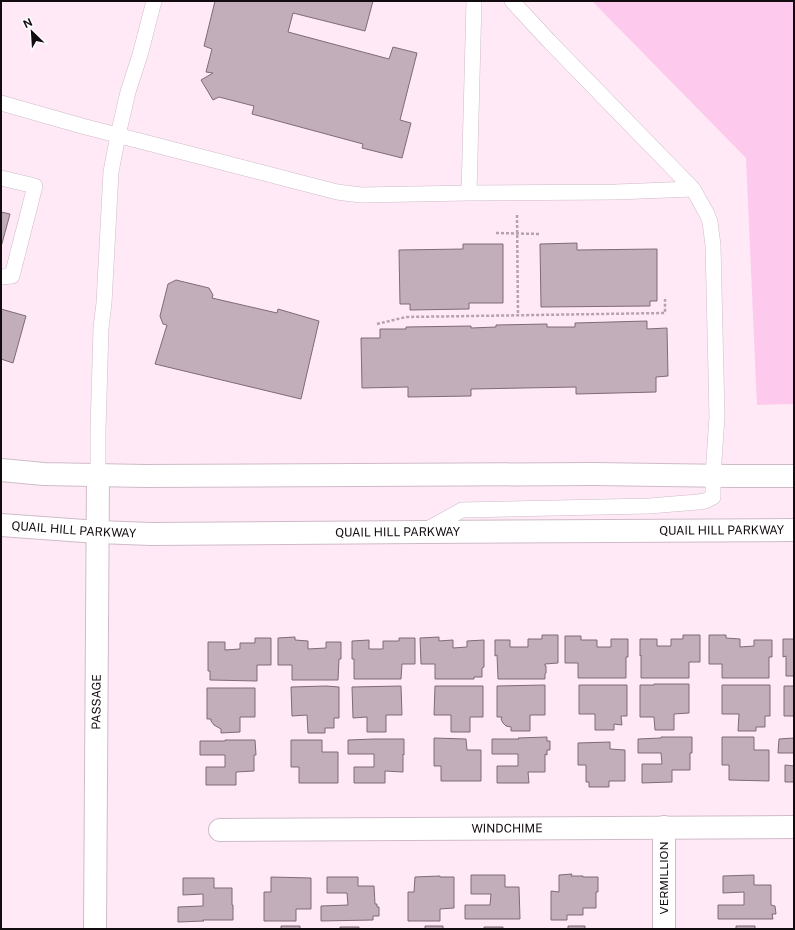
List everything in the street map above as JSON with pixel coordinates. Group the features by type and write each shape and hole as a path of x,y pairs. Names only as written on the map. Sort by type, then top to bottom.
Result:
{"main road":[{"path":"1,470 44,474 206,476 794,476"},
{"name":"PASSAGE","path":"95,929 98,475"},
{"name":"QUAIL HILL PARKWAY","path":"1,525 151,534 794,530"},
{"name":"VERMILLION","path":"664,827 664,929"},
{"name":"WINDCHIME","path":"220,830 794,827"}],"lane":[{"path":"98,475 101,328 104,303 111,172 128,92 140,55 154,1"},
{"path":"469,192 474,1"},
{"path":"421,532 462,510 649,506 705,501 713,497 717,417 713,245 710,222 707,214 693,189 512,1"},
{"path":"1,102 82,126 337,192 361,195 469,192 616,192 693,189"},
{"path":"1,178 35,186 12,276 1,277"}],"path":[{"path":"517,214 518,316"},
{"path":"496,234 540,234"},
{"path":"377,324 406,317 665,313 665,299"}],"shaded area":[{"path":"592,1 794,1 794,404 757,405 746,158"}],"building":[{"path":"215,1 373,1 365,31 293,13 288,32 389,59 393,47 417,53 400,120 411,123 402,158 362,148 363,144 252,114 254,106 219,97 213,100 201,80 213,73 206,72 212,49 204,46"},
{"path":"1,212 10,214 1,247"},
{"path":"577,243 577,250 657,249 657,301 650,301 650,306 541,307 540,244"},
{"path":"463,244 503,244 503,303 469,303 469,309 410,310 410,304 400,304 399,250 463,249"},
{"path":"176,280 209,288 213,295 212,298 277,313 278,309 319,321 301,399 155,364 167,325 163,324 160,316 168,284"},
{"path":"1,309 26,316 13,363 1,359"},
{"path":"647,321 647,329 667,328 668,376 656,377 656,392 576,394 576,387 471,389 471,396 408,397 408,387 362,388 361,338 380,338 380,329 471,326 471,328 496,327 496,325 547,324 547,327 575,327 575,323"},
{"path":"542,635 558,635 558,663 545,664 545,679 498,679 497,655 495,656 495,640 510,640 510,647 528,647 528,639 542,639"},
{"path":"683,635 700,635 700,662 689,662 689,678 641,678 640,639 657,639 657,646 671,646 671,639 683,639"},
{"path":"709,635 726,635 726,638 740,639 740,647 754,646 754,640 772,640 772,657 769,657 769,678 722,678 722,664 709,664"},
{"path":"565,636 581,636 581,640 597,640 597,647 611,647 611,639 628,639 626,678 578,678 578,663 565,663"},
{"path":"295,637 295,640 308,641 308,649 326,648 326,642 341,642 341,659 339,659 338,680 292,680 292,665 278,665 278,638"},
{"path":"439,637 439,641 453,640 453,648 467,647 467,641 484,640 484,667 482,668 482,677 474,677 474,679 435,679 435,664 421,664 420,638"},
{"path":"255,638 271,638 271,665 257,665 257,681 210,680 210,671 208,671 208,642 225,642 225,650 240,649 240,643 255,643"},
{"path":"399,638 415,638 415,664 402,664 401,679 354,679 352,641 369,640 369,649 383,649 383,641 399,641"},
{"path":"783,639 794,639 794,676 786,676 786,656 783,657"},
{"path":"689,684 689,713 674,714 674,730 655,730 654,717 640,717 640,685"},
{"path":"545,685 545,715 530,715 530,731 511,731 511,727 506,726 503,723 501,719 502,717 497,717 497,686"},
{"path":"579,685 627,685 627,716 621,716 622,725 614,724 614,730 595,730 595,714 579,714"},
{"path":"722,685 770,685 770,716 765,716 765,727 756,727 756,731 738,731 739,714 722,714"},
{"path":"401,686 402,715 386,715 386,732 367,732 367,717 353,718 352,687"},
{"path":"435,686 483,686 483,717 470,717 470,732 451,732 451,715 434,715"},
{"path":"784,686 794,686 794,716 784,716"},
{"path":"291,687 339,687 339,718 334,718 334,728 325,728 325,733 308,733 307,715 292,716"},
{"path":"207,688 255,688 255,717 240,717 240,732 221,733 221,729 214,725 211,719 207,719"},
{"path":"547,737 547,741 550,741 550,750 547,750 547,755 545,754 545,772 528,772 529,783 497,783 497,766 518,766 518,754 492,754 492,739"},
{"path":"692,737 690,770 672,770 672,782 642,783 642,764 662,764 661,753 638,753 638,739"},
{"path":"722,737 754,737 754,750 769,750 769,781 729,780 729,765 722,765"},
{"path":"434,738 466,739 467,750 481,750 481,781 441,781 441,766 434,766"},
{"path":"794,738 794,753 778,753 779,739"},
{"path":"404,739 403,772 385,771 385,783 354,783 354,767 374,767 374,754 348,754 348,740"},
{"path":"255,740 256,755 254,755 254,771 236,772 236,785 206,785 206,767 225,767 225,755 200,755 200,741"},
{"path":"291,740 322,740 322,752 338,752 338,783 299,783 299,767 291,767"},
{"path":"610,742 610,749 625,750 625,781 609,781 609,787 589,787 589,782 586,782 586,765 578,765 578,743"},
{"path":"785,765 794,766 794,782 785,782"},
{"path":"572,874 571,876 598,877 596,908 583,908 583,915 567,915 567,920 551,920 551,891 559,892 559,875"},
{"path":"471,875 505,875 505,887 519,887 520,919 465,919 465,905 490,905 491,894 471,894"},
{"path":"754,875 754,885 771,885 771,905 775,906 776,914 772,914 773,919 718,919 718,905 744,905 744,892 723,893 723,876"},
{"path":"271,877 311,878 311,909 296,909 296,921 264,921 264,892 271,892"},
{"path":"327,877 358,877 358,886 374,886 375,904 379,907 379,916 373,916 373,920 321,921 321,906 348,905 347,893 327,893"},
{"path":"415,877 454,877 454,908 440,909 440,921 408,921 408,892 414,892"},
{"path":"183,878 214,878 214,888 232,888 233,920 178,922 178,907 203,906 203,894 183,895"},
{"path":"281,926 300,926 300,929 281,929"},
{"path":"425,926 443,926 443,929 425,929"},
{"path":"568,926 585,926 585,929 568,929"},
{"path":"736,926 755,926 755,929 736,929"},
{"path":"340,927 359,927 359,929 340,929"},
{"path":"484,927 503,927 503,929 484,929"}]}
